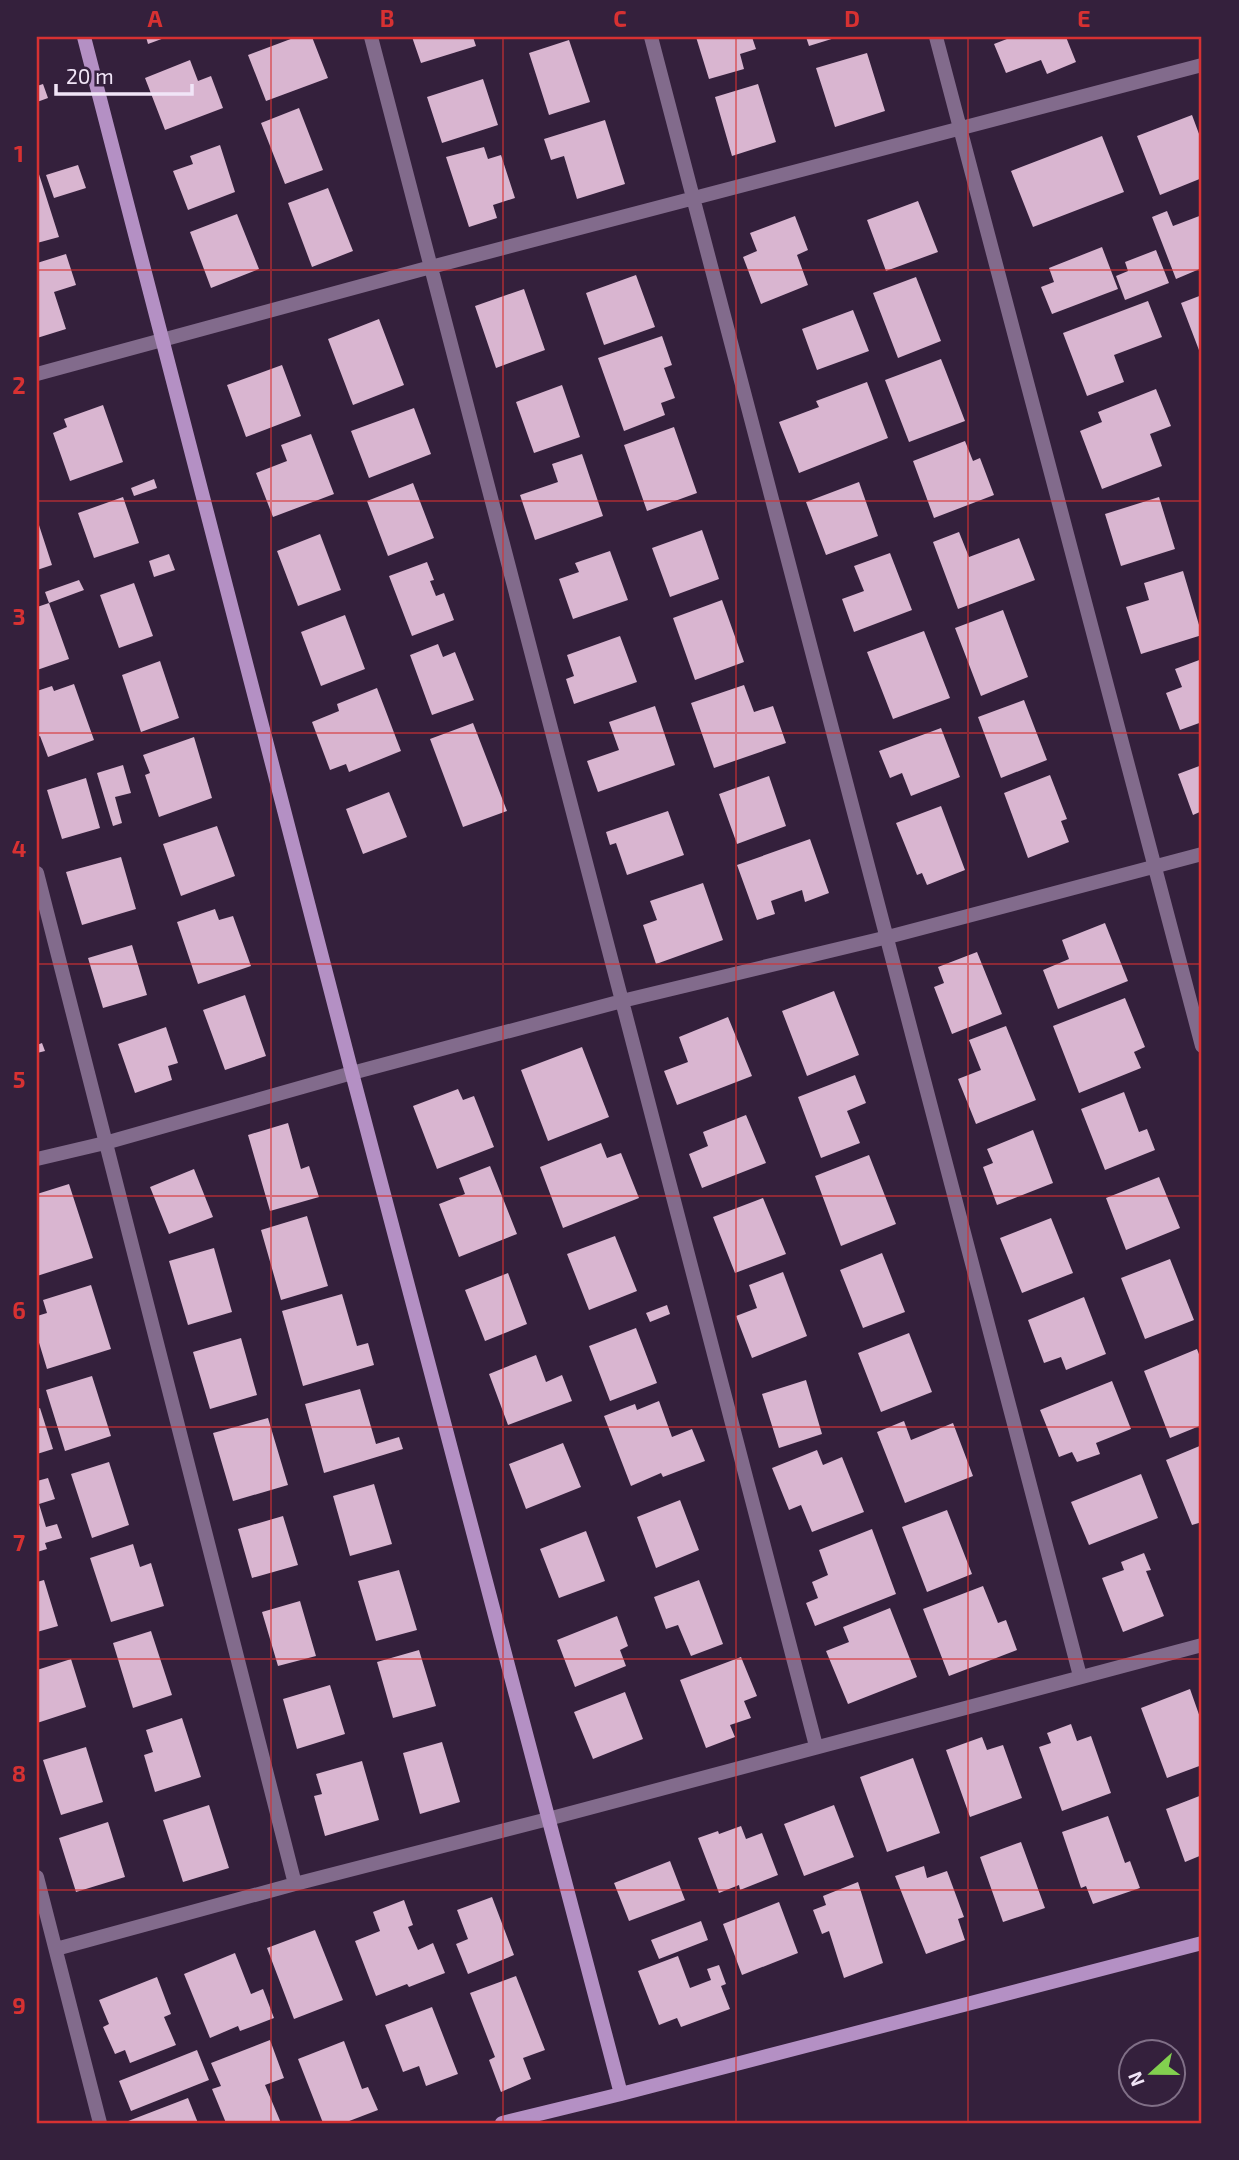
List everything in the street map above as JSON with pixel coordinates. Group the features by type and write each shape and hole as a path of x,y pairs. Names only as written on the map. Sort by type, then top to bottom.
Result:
{"street":[{"path":"85,37 352,1073 621,2094"},
{"path":"372,37 816,1746"},
{"path":"651,37 1080,1676"},
{"path":"936,37 1202,1046"},
{"path":"37,374 431,267 1202,65"},
{"path":"37,1159 105,1143 622,1001 888,937 1202,854"},
{"path":"37,873 295,1884"},
{"path":"56,1949 1202,1645"},
{"path":"37,1877 100,2123"},
{"path":"502,2123 1202,1943"}],"building":[{"path":"146,37 167,37 148,44"},
{"path":"296,37 312,37 328,78 266,101 248,55"},
{"path":"412,37 473,37 476,46 421,63"},
{"path":"696,37 752,37 756,49 740,54 744,69 709,79"},
{"path":"806,37 838,37 809,46"},
{"path":"1012,37 1066,37 1076,62 1047,74 1041,60 1006,73 994,44"},
{"path":"569,40 590,102 549,115 529,53"},
{"path":"867,53 885,111 835,127 816,68"},
{"path":"190,60 198,81 211,76 223,108 165,130 145,78"},
{"path":"483,79 498,125 442,143 427,97"},
{"path":"43,84 48,98 37,102 37,86"},
{"path":"758,84 776,142 732,156 715,97"},
{"path":"299,108 323,170 285,184 261,123"},
{"path":"1192,115 1202,142 1202,178 1160,195 1137,136"},
{"path":"605,120 625,184 577,199 564,156 551,160 544,139"},
{"path":"1102,136 1124,192 1033,227 1011,171"},
{"path":"220,145 235,192 188,210 173,171 193,164 190,156"},
{"path":"484,147 488,159 501,155 515,198 493,205 497,218 469,227 446,157"},
{"path":"78,165 86,188 54,198 46,175"},
{"path":"37,168 59,237 37,243"},
{"path":"328,188 353,251 312,267 288,203"},
{"path":"918,201 938,252 886,271 867,220"},
{"path":"1167,211 1173,226 1202,215 1202,268 1176,279 1152,217"},
{"path":"237,214 259,269 211,288 190,232"},
{"path":"795,216 808,250 797,255 808,285 761,304 743,257 757,251 750,233"},
{"path":"1102,247 1118,289 1052,314 1041,287 1054,282 1049,268"},
{"path":"1156,250 1169,283 1125,300 1116,276 1128,271 1125,262"},
{"path":"66,254 76,285 54,292 66,329 37,338 37,263"},
{"path":"636,275 655,327 604,345 586,293"},
{"path":"916,277 941,341 898,358 873,293"},
{"path":"524,289 545,350 496,368 475,306"},
{"path":"1202,295 1202,358 1181,303"},
{"path":"1148,301 1162,337 1114,355 1124,382 1087,396 1063,333"},
{"path":"853,310 869,351 817,370 802,329"},
{"path":"379,319 404,385 353,405 328,339"},
{"path":"662,336 672,365 664,368 675,398 661,403 665,415 624,431 598,358"},
{"path":"941,359 965,421 909,442 885,380"},
{"path":"282,365 301,416 246,437 227,385"},
{"path":"867,382 888,438 799,473 779,422 819,407 816,401"},
{"path":"562,385 580,437 534,453 516,402"},
{"path":"1156,389 1171,426 1150,434 1162,466 1102,489 1080,431 1102,422 1098,412"},
{"path":"103,405 123,462 70,481 53,433 67,427 64,419"},
{"path":"414,408 431,454 369,478 351,431"},
{"path":"674,427 697,493 647,511 624,445"},
{"path":"311,434 334,494 273,517 256,473 287,461 281,445"},
{"path":"965,441 973,461 980,458 994,495 934,518 913,461"},
{"path":"582,454 603,516 535,540 520,495 558,482 552,464"},
{"path":"154,479 157,488 134,496 131,488"},
{"path":"859,482 878,536 826,555 806,502"},
{"path":"413,483 434,538 388,556 367,501"},
{"path":"123,497 139,543 94,558 78,513"},
{"path":"1159,497 1175,549 1121,566 1105,514"},
{"path":"37,519 52,565 37,570"},
{"path":"702,530 719,579 670,597 652,548"},
{"path":"959,532 969,557 1019,538 1035,580 958,609 933,542"},
{"path":"320,534 341,590 298,606 277,551"},
{"path":"610,551 628,600 573,619 559,579 579,572 575,563"},
{"path":"890,553 912,610 854,632 842,599 864,591 854,566"},
{"path":"169,554 175,570 154,577 149,561"},
{"path":"427,562 434,580 430,581 436,596 444,593 454,620 412,636 389,576"},
{"path":"1183,571 1202,635 1141,654 1126,607 1149,600 1144,583"},
{"path":"79,580 84,590 49,603 45,592"},
{"path":"134,583 153,636 119,648 100,595"},
{"path":"722,600 744,662 695,680 673,618"},
{"path":"49,603 69,659 37,670 37,607"},
{"path":"1003,610 1028,677 981,696 955,628"},
{"path":"345,615 365,669 321,686 301,632"},
{"path":"924,631 950,698 893,719 867,652"},
{"path":"620,636 637,682 574,704 566,679 574,676 567,655"},
{"path":"438,644 443,657 455,652 474,700 432,715 410,655"},
{"path":"1202,659 1202,722 1180,730 1166,693 1182,687 1175,669"},
{"path":"160,661 179,718 141,732 122,675"},
{"path":"74,684 94,740 48,757 40,736 37,737 37,691 52,686 54,691"},
{"path":"744,685 754,712 773,706 786,743 714,768 691,703"},
{"path":"377,688 401,751 349,772 346,764 330,770 312,722 339,711 337,704"},
{"path":"1024,700 1047,760 1001,778 978,717"},
{"path":"655,706 675,765 598,792 587,761 619,750 609,722"},
{"path":"473,723 507,811 463,827 430,739"},
{"path":"941,728 960,777 911,796 902,773 890,778 879,751"},
{"path":"194,737 212,798 159,817 145,775 150,773 143,755"},
{"path":"123,765 131,793 115,797 122,823 113,826 97,773"},
{"path":"1202,765 1202,811 1193,815 1178,774"},
{"path":"1050,775 1067,819 1061,821 1069,842 1028,858 1004,793"},
{"path":"769,776 786,826 737,844 719,794"},
{"path":"86,778 100,828 62,839 47,790"},
{"path":"389,792 407,837 363,854 346,809"},
{"path":"941,806 965,870 927,885 922,873 917,875 896,823"},
{"path":"668,811 684,855 627,875 616,843 610,845 606,832"},
{"path":"217,826 235,876 181,896 163,844"},
{"path":"810,839 829,893 805,902 802,890 771,901 775,914 757,920 737,865"},
{"path":"121,857 136,909 82,925 66,872"},
{"path":"703,883 723,940 656,964 643,925 657,920 650,901"},
{"path":"215,909 219,920 233,916 251,966 198,984 177,922"},
{"path":"1105,923 1128,981 1058,1009 1043,970 1069,959 1062,940"},
{"path":"132,945 147,995 103,1008 88,958"},
{"path":"977,952 1002,1014 952,1034 934,987 944,983 938,967"},
{"path":"834,991 859,1055 807,1076 782,1011"},
{"path":"245,995 266,1056 225,1070 203,1010"},
{"path":"1125,998 1145,1047 1134,1052 1141,1068 1079,1093 1053,1026"},
{"path":"728,1017 752,1076 677,1105 664,1071 688,1062 679,1037"},
{"path":"1006,1026 1036,1100 976,1124 958,1079 981,1070 969,1040"},
{"path":"166,1027 178,1063 168,1066 172,1080 135,1093 118,1044"},
{"path":"42,1043 45,1051 37,1053 37,1045"},
{"path":"582,1047 609,1117 548,1141 521,1070"},
{"path":"855,1075 866,1103 847,1111 860,1143 821,1158 798,1097"},
{"path":"458,1089 463,1100 474,1096 494,1147 437,1169 413,1106"},
{"path":"1124,1092 1139,1132 1147,1129 1155,1150 1105,1170 1081,1109"},
{"path":"746,1115 766,1163 702,1188 689,1154 708,1146 703,1132"},
{"path":"288,1123 301,1169 309,1166 319,1197 270,1211 248,1135"},
{"path":"1033,1130 1053,1183 997,1205 983,1167 993,1163 987,1149"},
{"path":"601,1143 607,1158 621,1153 639,1198 563,1228 540,1167"},
{"path":"869,1155 896,1224 841,1246 815,1176"},
{"path":"490,1166 517,1234 459,1257 439,1204 465,1194 459,1178"},
{"path":"194,1169 213,1217 169,1234 150,1187"},
{"path":"1159,1177 1180,1228 1126,1250 1106,1198"},
{"path":"69,1184 93,1258 37,1276 37,1194"},
{"path":"763,1198 786,1254 735,1273 713,1217"},
{"path":"307,1216 328,1286 281,1300 261,1230"},
{"path":"1051,1218 1073,1273 1022,1293 1000,1238"},
{"path":"615,1236 637,1291 589,1310 567,1254"},
{"path":"214,1248 232,1312 188,1325 169,1261"},
{"path":"882,1253 905,1312 863,1328 840,1270"},
{"path":"1170,1259 1194,1320 1145,1339 1121,1278"},
{"path":"783,1272 807,1336 752,1358 736,1316 757,1308 749,1285"},
{"path":"508,1273 527,1324 485,1341 465,1290"},
{"path":"91,1285 111,1349 47,1369 37,1336 37,1316 47,1313 43,1300"},
{"path":"342,1294 357,1346 368,1343 374,1365 303,1386 282,1311"},
{"path":"1084,1297 1106,1354 1066,1370 1061,1357 1044,1363 1028,1320"},
{"path":"667,1305 670,1314 650,1322 646,1313"},
{"path":"636,1328 657,1383 610,1401 589,1346"},
{"path":"909,1333 932,1392 881,1412 858,1353"},
{"path":"241,1338 257,1395 210,1409 193,1352"},
{"path":"1197,1349 1202,1362 1202,1425 1170,1438 1144,1371"},
{"path":"536,1355 546,1382 562,1375 572,1401 508,1425 489,1374"},
{"path":"92,1376 111,1436 65,1451 46,1390"},
{"path":"806,1380 822,1434 779,1448 762,1394"},
{"path":"1112,1381 1131,1429 1096,1443 1100,1454 1077,1462 1072,1452 1059,1457 1040,1410"},
{"path":"360,1389 376,1444 399,1437 403,1449 324,1473 305,1404"},
{"path":"659,1401 672,1437 692,1429 705,1461 663,1477 661,1473 631,1486 604,1416 635,1404 637,1410"},
{"path":"40,1408 53,1449 37,1454 37,1409"},
{"path":"268,1418 288,1485 233,1501 213,1433"},
{"path":"904,1421 911,1440 953,1423 973,1476 905,1503 877,1432"},
{"path":"563,1443 581,1487 526,1509 509,1464"},
{"path":"1202,1445 1202,1522 1192,1525 1166,1460"},
{"path":"817,1450 823,1465 842,1457 864,1512 812,1532 801,1505 789,1510 772,1468"},
{"path":"109,1462 129,1525 92,1538 71,1474"},
{"path":"1141,1474 1158,1518 1089,1545 1071,1502"},
{"path":"48,1478 55,1499 39,1504 46,1527 57,1524 62,1538 45,1543 47,1549 37,1552 37,1481"},
{"path":"374,1484 392,1544 350,1556 333,1496"},
{"path":"680,1500 699,1550 656,1568 637,1517"},
{"path":"947,1510 972,1574 927,1592 902,1527"},
{"path":"283,1516 298,1565 252,1578 238,1529"},
{"path":"872,1529 896,1594 815,1626 806,1603 818,1598 812,1582 828,1575 819,1550"},
{"path":"586,1531 605,1581 559,1598 540,1549"},
{"path":"133,1544 140,1567 151,1563 164,1606 111,1622 90,1558"},
{"path":"1144,1553 1151,1570 1146,1571 1164,1616 1123,1632 1102,1578 1124,1570 1121,1562"},
{"path":"399,1570 417,1630 376,1641 358,1581"},
{"path":"44,1580 58,1626 37,1632 37,1582"},
{"path":"699,1580 723,1644 691,1656 678,1625 666,1629 654,1597"},
{"path":"983,1586 998,1623 1006,1620 1017,1650 949,1676 923,1609"},
{"path":"300,1601 316,1656 278,1666 262,1612"},
{"path":"890,1608 917,1677 848,1704 826,1651 849,1642 843,1627"},
{"path":"617,1616 628,1646 620,1650 626,1666 575,1687 557,1640"},
{"path":"151,1631 172,1695 133,1708 113,1643"},
{"path":"419,1650 436,1706 393,1718 377,1662"},
{"path":"741,1657 757,1696 744,1701 751,1718 730,1725 735,1737 706,1748 680,1680"},
{"path":"71,1659 86,1707 37,1723 37,1670"},
{"path":"330,1685 345,1734 297,1749 283,1699"},
{"path":"1190,1689 1202,1723 1202,1765 1167,1778 1141,1708"},
{"path":"625,1692 643,1739 593,1759 574,1712"},
{"path":"182,1718 201,1777 155,1792 144,1755 153,1752 146,1730"},
{"path":"1071,1724 1077,1741 1091,1736 1111,1793 1062,1811 1039,1747 1051,1743 1047,1733"},
{"path":"982,1737 987,1750 1003,1745 1022,1798 970,1817 946,1750"},
{"path":"442,1742 460,1802 420,1814 403,1753"},
{"path":"86,1747 103,1802 61,1815 43,1760"},
{"path":"913,1758 940,1833 887,1852 860,1777"},
{"path":"362,1761 379,1820 325,1836 314,1796 322,1794 316,1774"},
{"path":"1202,1795 1202,1855 1185,1862 1166,1809"},
{"path":"209,1805 229,1868 183,1882 163,1820"},
{"path":"834,1805 854,1857 804,1876 784,1824"},
{"path":"1108,1816 1125,1863 1130,1861 1140,1888 1093,1904 1086,1886 1081,1888 1062,1832"},
{"path":"108,1822 125,1877 76,1892 59,1838"},
{"path":"741,1826 746,1839 762,1833 778,1875 740,1890 739,1885 719,1893 698,1838"},
{"path":"1021,1842 1045,1908 1003,1922 980,1857"},
{"path":"670,1861 685,1900 629,1921 614,1883"},
{"path":"924,1866 927,1878 947,1871 964,1917 958,1919 965,1940 926,1954 895,1876"},
{"path":"858,1882 883,1963 844,1978 829,1931 822,1934 813,1910 826,1905 823,1896"},
{"path":"492,1897 514,1955 468,1974 456,1944 468,1939 457,1910"},
{"path":"404,1900 413,1925 408,1927 418,1950 433,1943 445,1973 376,1996 355,1941 380,1931 373,1912"},
{"path":"779,1902 798,1953 742,1975 723,1924"},
{"path":"701,1921 708,1940 659,1959 651,1940"},
{"path":"315,1930 343,2000 294,2019 267,1948"},
{"path":"235,1953 251,1994 263,1989 274,2018 240,2031 238,2026 210,2038 184,1974"},
{"path":"678,1956 690,1988 711,1980 707,1969 719,1965 726,1984 721,1986 730,2009 681,2027 677,2018 659,2025 638,1971"},
{"path":"516,1976 545,2050 523,2058 531,2079 501,2092 489,2060 495,2057 470,1993"},
{"path":"157,1977 171,2014 164,2017 176,2045 130,2063 125,2050 115,2054 103,2027 109,2024 99,2000"},
{"path":"432,2007 458,2074 426,2086 419,2066 403,2072 385,2025"},
{"path":"270,2040 284,2078 265,2085 281,2123 226,2123 212,2089 221,2086 211,2063"},
{"path":"344,2041 362,2089 368,2087 378,2110 344,2123 323,2123 298,2059"},
{"path":"197,2050 209,2080 131,2111 119,2081"},
{"path":"188,2098 198,2123 123,2123"}]}
